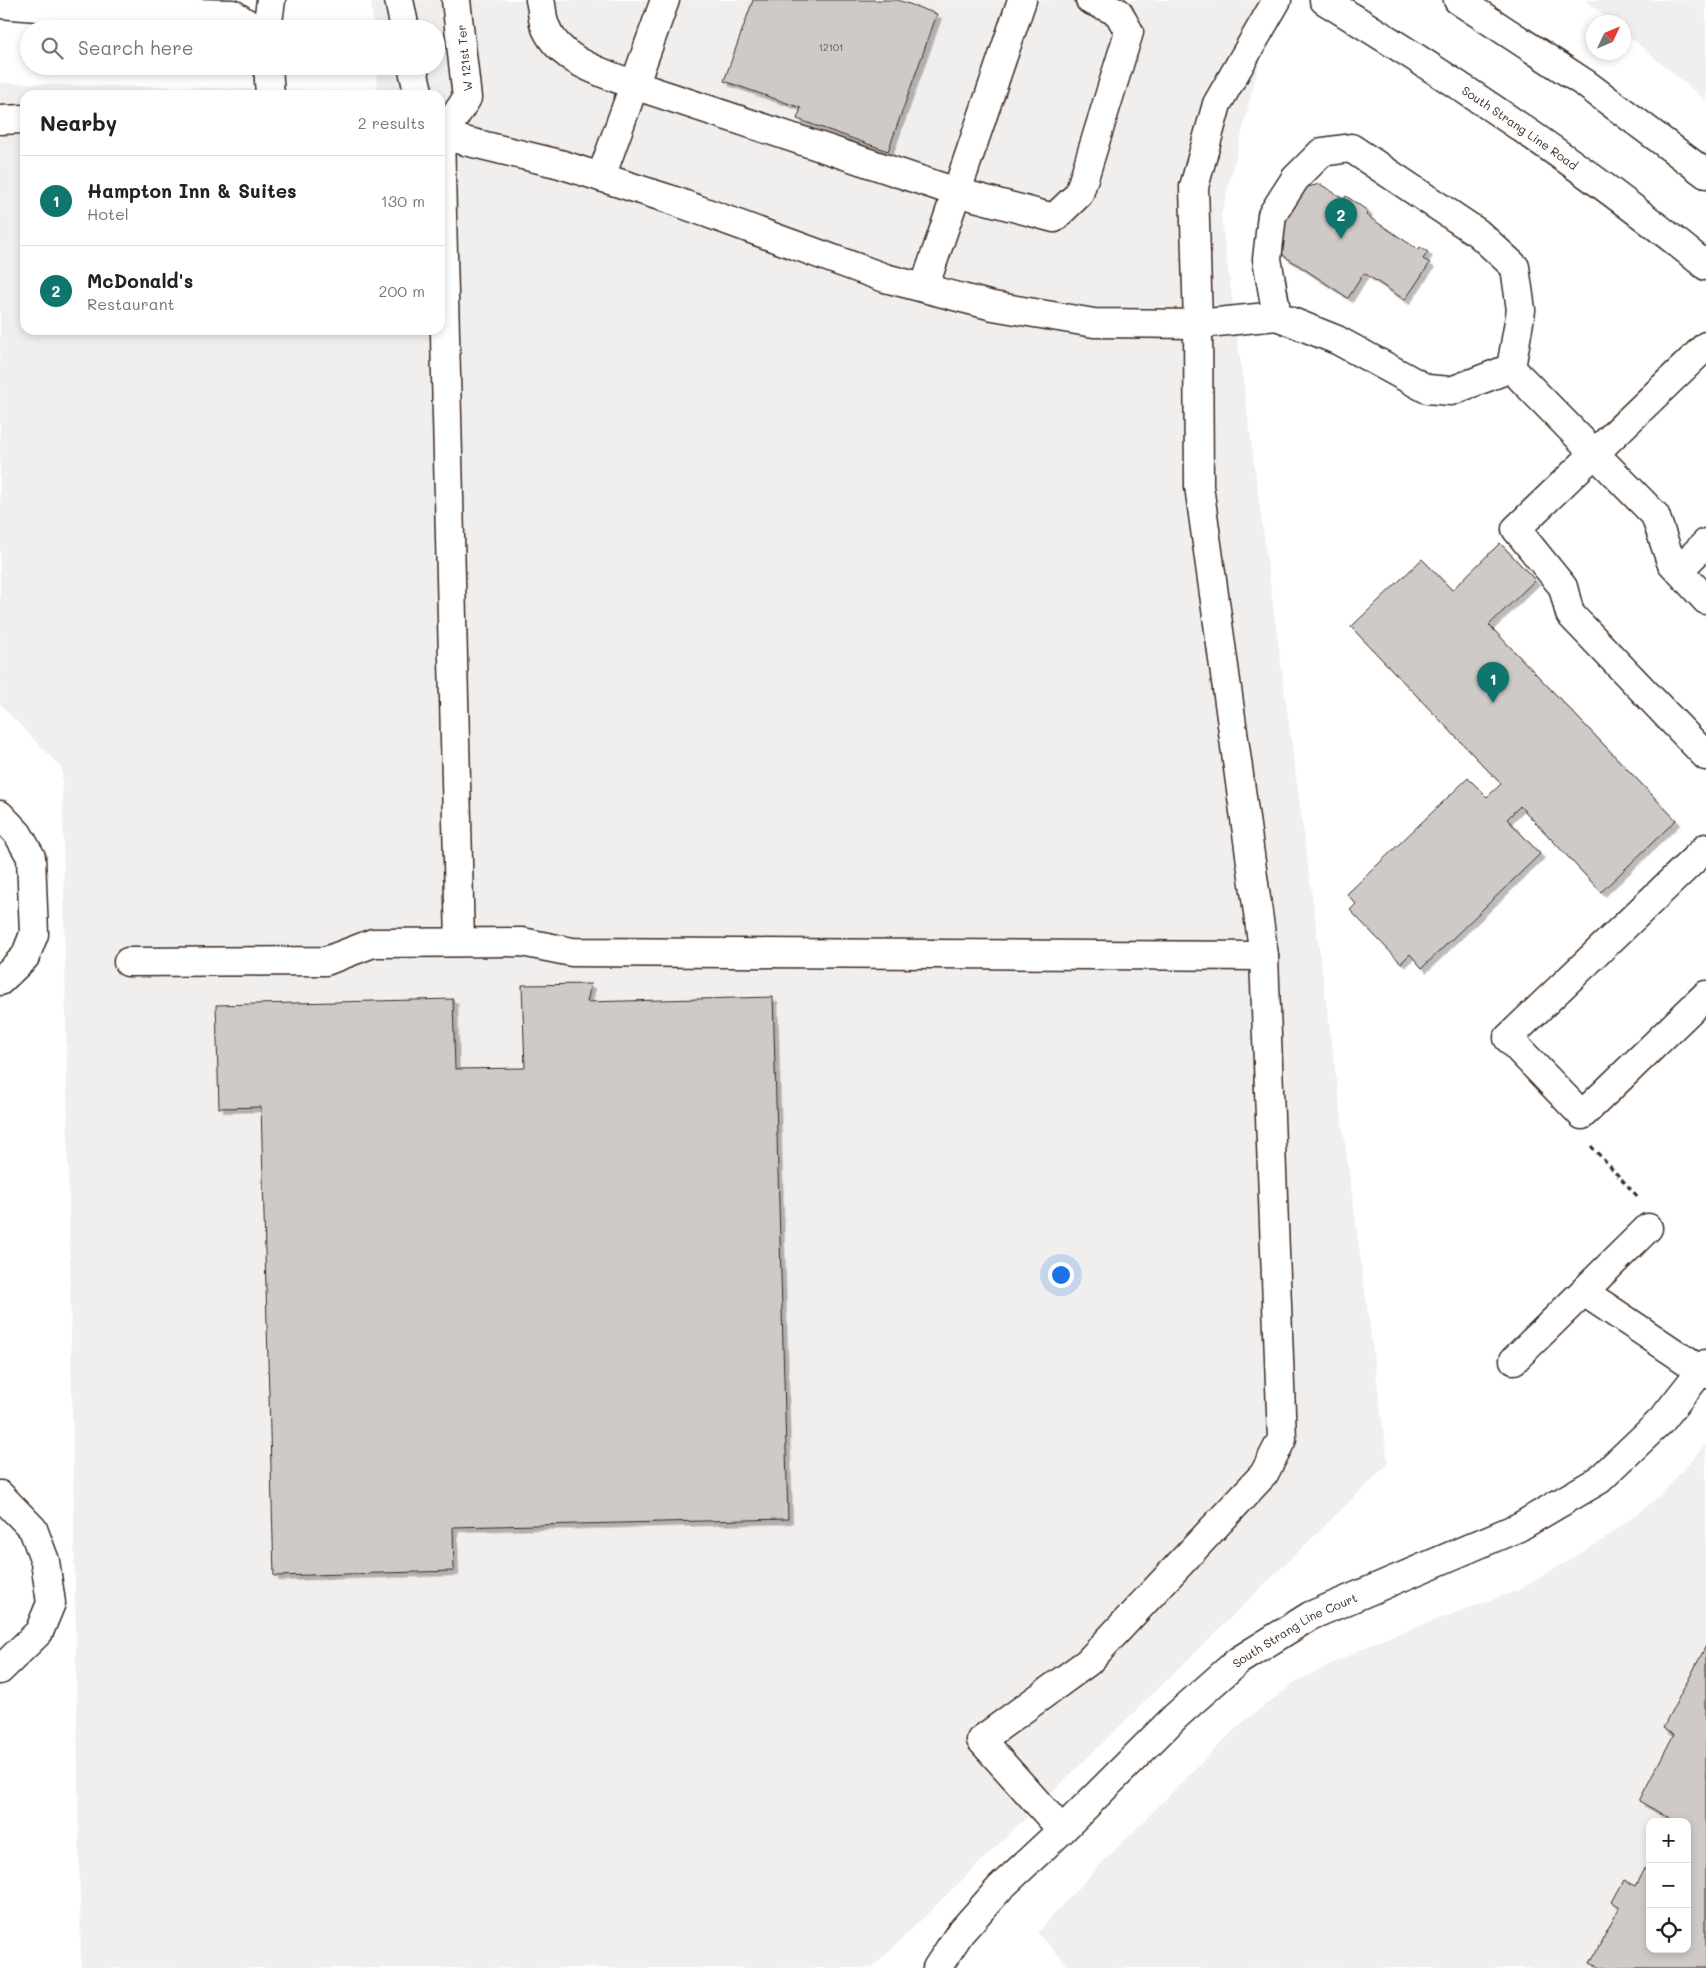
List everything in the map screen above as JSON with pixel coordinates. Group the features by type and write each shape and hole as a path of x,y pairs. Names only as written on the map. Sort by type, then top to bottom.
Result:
{"street":[{"path":"268,20 271,0"},
{"path":"399,0 403,20"},
{"name":"W 121st Ter","path":"445,130 468,98 456,0"},
{"path":"540,0 545,24 558,47 584,65 634,85 956,192 1054,218 1079,194 1129,32 1118,12 1090,0"},
{"path":"601,177 665,0"},
{"path":"924,288 1022,0"},
{"path":"1062,1830 981,1740 1088,1662 1264,1474 1282,1439 1264,956 1199,486 1198,324 1194,187 1217,104 1277,0"},
{"name":"South Strang Line Road","path":"1324,0 1394,43 1497,111 1615,195 1706,266"},
{"path":"1458,0 1586,84 1706,174"},
{"path":"0,4 75,5 233,14 242,20"},
{"path":"269,75 270,90"},
{"path":"414,75 418,90"},
{"path":"0,120 20,119"},
{"path":"445,136 560,164 669,199 885,278 993,306 1094,323 1198,324 1277,316 1338,340 1427,389 1451,391 1511,368"},
{"path":"1277,316 1267,259 1272,215 1295,179 1322,152 1351,148 1478,234 1515,266 1521,310 1511,368"},
{"path":"445,305 460,942"},
{"path":"1706,346 1516,529 1563,586 1570,614 1706,756"},
{"path":"1511,368 1655,515 1671,562 1706,600"},
{"path":"1679,570 1706,543"},
{"path":"0,815 18,834 31,858 34,934 25,957 0,981"},
{"path":"1706,848 1508,1038 1582,1115 1706,995"},
{"path":"128,962 326,961 373,943 460,942 522,942 572,952 1264,956"},
{"path":"1514,1360 1648,1228"},
{"path":"1584,1292 1705,1370"},
{"name":"South Strang Line Court","path":"937,1968 960,1932 1000,1888 1062,1830 1176,1716 1238,1661 1310,1616 1519,1527 1599,1480 1662,1420 1705,1370"},
{"path":"0,1495 33,1529 45,1561 50,1603 39,1632 0,1670"}],"path":[{"path":"1596,1151 1623,1181"}],"shaded area":[{"path":"371,0 1256,0 1273,8 1221,216 1388,1464 872,1968 81,1968 62,769 0,704 0,83 293,90 20,90 20,335 445,335 445,90 377,90 376,75 445,75 445,20 372,20"},
{"path":"1585,0 1706,0 1706,101 1631,38 1631,15 1603,15"},
{"path":"1706,1444 1706,1968 1071,1968 1037,1933 1097,1868 1238,1726 1295,1682 1378,1641 1519,1590 1603,1540 1661,1495"}],"building":[{"path":"753,0 898,0 937,14 888,151 797,119 801,108 724,81"},
{"path":"1320,184 1344,199 1346,196 1368,211 1366,215 1419,250 1420,247 1428,252 1423,259 1430,263 1405,300 1364,273 1348,298 1283,255 1278,230 1307,187"},
{"path":"1500,543 1535,580 1489,625 1676,820 1601,892 1520,806 1507,819 1540,854 1422,968 1410,954 1401,963 1350,910 1356,904 1347,894 1468,778 1487,797 1501,784 1351,627 1422,559 1452,590"},
{"path":"591,984 587,1002 773,997 788,1519 453,1527 454,1571 274,1576 261,1107 219,1108 216,1005 453,999 455,1069 525,1068 522,985"},
{"path":"1706,1646 1706,1968 1600,1968 1590,1963 1620,1907 1612,1902 1624,1880 1636,1886 1646,1867 1646,1953 1691,1953 1691,1818 1669,1818 1639,1801 1674,1734 1663,1728"}],"place":[{"name":"McDonald's","path":"1341,239"},
{"name":"Hampton Inn & Suites","path":"1493,703"}]}
